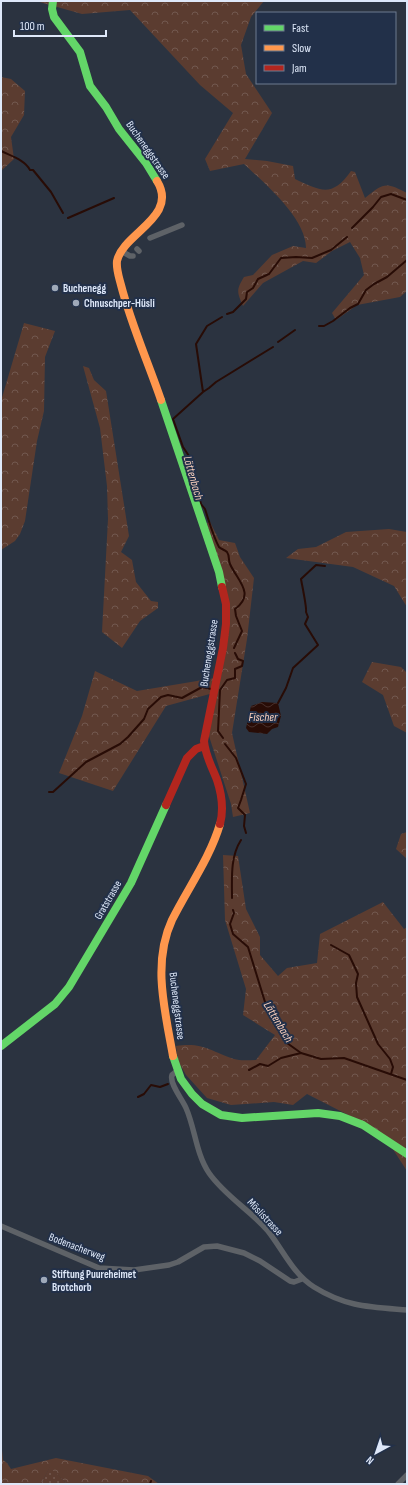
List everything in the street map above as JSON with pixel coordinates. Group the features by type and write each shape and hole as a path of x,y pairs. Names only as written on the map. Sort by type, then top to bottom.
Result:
{"street":[{"name":"Bucheneggstrasse","path":"53,1 52,9 54,16 80,52 90,86 106,107 119,129 146,163 162,189 162,198 158,212 121,251 116,264 119,280 164,407 219,572 226,604 226,624 223,648 204,737 204,746 221,794 223,809 221,822 214,842 172,921 164,945 161,964 161,984 171,1050 177,1071 188,1089 198,1100 211,1110 221,1115 242,1118 318,1113 340,1116 363,1125 407,1154"},
{"path":"150,238 182,224"},
{"path":"121,251 133,256"},
{"name":"Gratstrasse","path":"1,1046 51,1007 69,987 131,883 187,758 196,748 204,746"},
{"name":"Möslistrasse","path":"177,1071 173,1074 172,1081 187,1112 202,1159 209,1172 226,1192 268,1231 302,1279 326,1293 350,1304 407,1310"},
{"name":"Bodenacherweg","path":"1,1226 99,1268 134,1270 169,1265 178,1262 204,1247 218,1246 244,1253 260,1261 290,1281 294,1282 302,1279"},
{"path":"398,1484 407,1474"}],"green space":[{"path":"36,1 264,1 251,17 241,45 246,74 272,113 245,159 293,166 295,179 319,189 332,189 344,180 351,171 355,172 365,198 376,189 385,186 394,187 407,193 407,291 400,297 357,305 336,320 332,313 364,275 360,258 350,242 332,251 316,263 303,261 263,283 243,306 238,291 244,277 253,275 272,255 293,246 306,248 304,237 292,213 244,164 210,171 205,159 233,113 200,85 130,10 82,14"},
{"path":"1,77 11,79 25,91 24,115 11,137 14,159 1,171"},
{"path":"24,323 55,331 45,357 44,411 37,441 25,521 20,534 15,541 1,550 1,401"},
{"path":"83,366 89,368 94,380 106,391 129,536 121,552 132,560 136,582 151,601 158,602 158,608 140,621 122,648 102,632 108,519 107,486 100,428"},
{"path":"210,522 219,540 235,543 240,557 254,578 247,639 232,733 250,813 233,817 231,804 208,733 217,692 166,706 113,791 59,773 82,716 95,671 137,691 221,677 229,607 207,523"},
{"path":"389,529 407,532 407,607 394,586 353,567 286,558 298,549 316,547 346,532"},
{"path":"372,662 401,667 407,673 407,733 394,726 383,695 362,682"},
{"path":"407,832 407,859 396,849 401,834"},
{"path":"223,855 238,856 246,909 260,937 260,955 278,976 287,968 317,963 320,934 383,902 404,929 407,927 407,1171 385,1137 356,1119 307,1094 293,1105 274,1102 231,1105 207,1098 186,1075 178,1061 176,1046 200,1046 236,1060 256,1060 275,1035 243,1015 246,989 225,920"},
{"path":"1,1440 3,1460 11,1469 56,1458 148,1476 159,1484 67,1484 50,1467 41,1484 1,1484"},
{"path":"50,1466 67,1484 41,1484"}],"water":[{"name":"Fischer","path":"262,702 278,703 281,716 278,727 272,729 267,734 249,732 246,728 251,706"}],"waterway":[{"path":"1,151 21,161 30,170 33,170 51,192 63,213"},
{"path":"352,228 381,197 391,194 407,200"},
{"path":"68,218 114,198"},
{"path":"227,314 233,312 246,299 247,292 253,288 258,279 269,274 281,258 312,258 331,250 347,237"},
{"path":"319,326 324,326 333,321 358,304 366,290 387,277 407,260"},
{"name":"Lättenbach","path":"222,317 207,326 196,344 203,392 173,419 183,447 189,456 189,463 194,471 194,479 201,504 205,509 215,538 219,547 228,554 230,564 243,587 244,598 235,609 242,631 234,648"},
{"path":"278,342 295,330"},
{"path":"203,392 216,382 273,347"},
{"path":"278,703 286,688 293,668 318,645 305,624 308,617 301,579 316,565 325,566"},
{"name":"Lättenbach","path":"223,738 218,731 220,690 227,680 235,678 235,669 242,666 243,661 238,659 235,653"},
{"path":"49,792 53,792 86,762 120,744 144,719 148,709 161,697 168,695 182,698 202,687 211,689"},
{"name":"Lättenbach","path":"225,744 236,758 246,784 238,808 245,815 244,826 246,833"},
{"name":"Lättenbach","path":"232,898 233,861 237,847 241,840"},
{"name":"Lättenbach","path":"233,910 234,913 230,924 233,934 248,947 265,1002 279,1031 287,1043 301,1053 321,1059 344,1058 407,1080"},
{"path":"331,945 349,955 358,974 356,983 357,997 378,1044 390,1059 393,1067 391,1074"},
{"path":"249,1070 260,1064 268,1066 281,1058 301,1053"},
{"path":"138,1097 144,1094 151,1085 160,1087 168,1084"}],"traffic: fast":[{"path":"53,1 52,9 54,17 80,52 90,86 106,107 119,129 146,163 157,181"},
{"path":"161,400 219,572 222,587"},
{"path":"1,1046 55,1004 69,987 131,883 166,805"},
{"path":"173,1056 181,1079 192,1094 202,1104 221,1115 242,1118 318,1113 340,1116 363,1125 407,1154"}],"traffic: slow":[{"path":"157,181 162,194 161,205 156,215 121,251 117,261 117,270 125,300 161,400"},
{"path":"173,1056 164,1005 161,970 166,936 178,908 211,849 220,824"}],"traffic: jam":[{"path":"220,824 222,813 220,791 207,756 204,741 223,648 226,624 226,604 222,587"},
{"path":"166,805 187,758 196,749 204,746"}],"place":[{"name":"Buchenegg","path":"55,288"},
{"name":"Chnuschper-Hüsli","path":"76,303"},
{"name":"Stiftung Puureheimet Brotchorb","path":"44,1280"}]}
